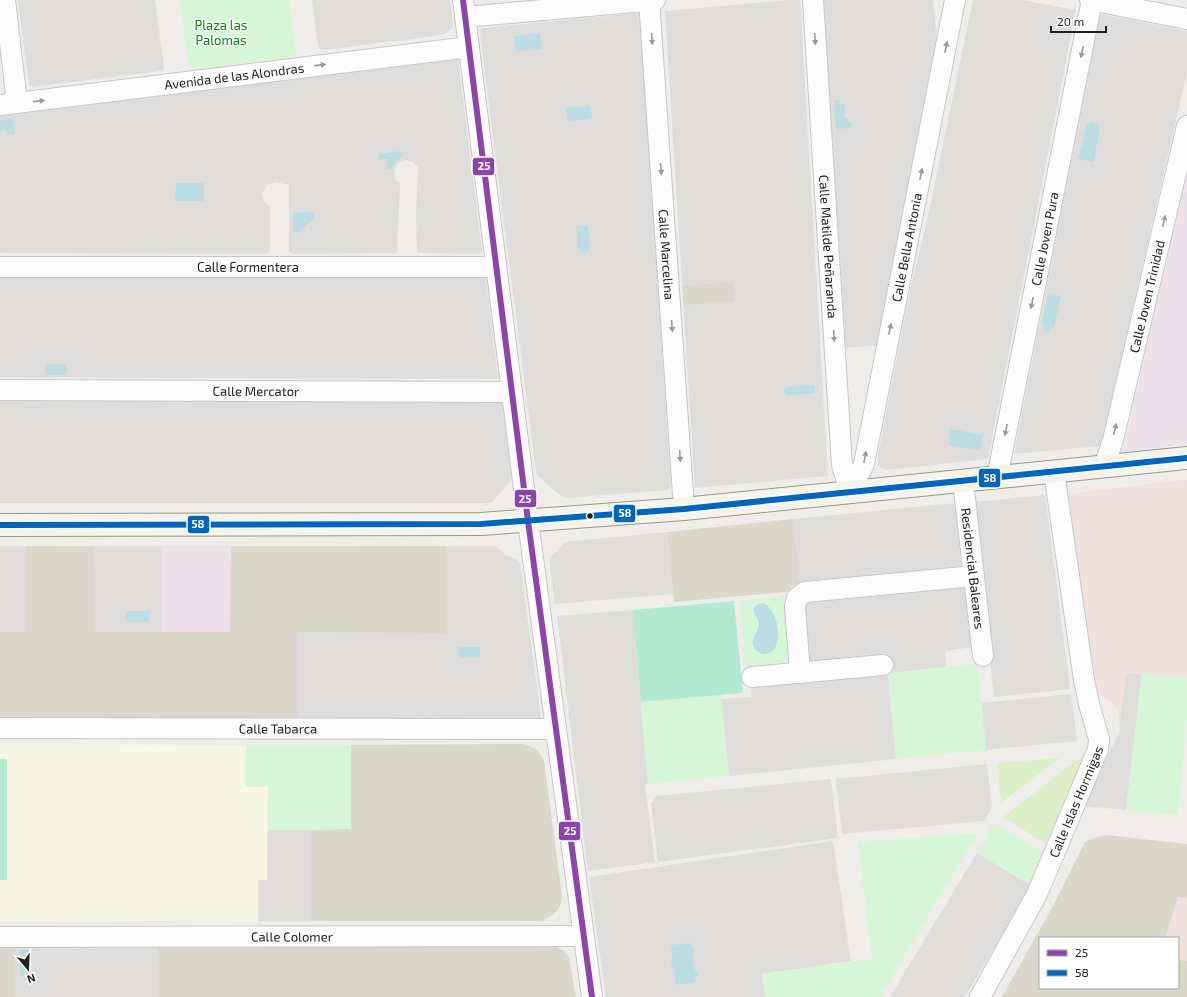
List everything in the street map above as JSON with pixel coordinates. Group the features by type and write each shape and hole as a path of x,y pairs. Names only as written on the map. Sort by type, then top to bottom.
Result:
{"main road":[{"path":"0,524 481,524 684,508 1187,458"}],"street":[{"path":"5,0 9,104"},
{"name":"Calle Marcelina","path":"649,0 684,508"},
{"path":"592,997 528,521 464,8 655,0"},
{"name":"Calle Matilde Peñaranda","path":"813,0 842,465 850,492"},
{"name":"Calle Bella Antonia","path":"850,492 864,464 955,0"},
{"path":"1092,0 1187,19"},
{"name":"Calle Joven Pura","path":"997,478 1092,0"},
{"name":"Avenida de las Alondras","path":"9,104 468,47"},
{"name":"Calle Joven Trinidad","path":"1104,467 1113,440 1187,126"},
{"name":"Calle Formentera","path":"0,266 496,267"},
{"name":"Calle Mercator","path":"0,390 512,392"},
{"name":"Calle Islas Hormigas","path":"980,997 1036,896 1098,749 1099,739 1088,704 1084,680 1054,472"},
{"name":"Residencial Baleares","path":"962,481 983,656"},
{"path":"800,673 794,607 797,598 801,594 810,591 974,576"},
{"path":"752,677 882,665"},
{"name":"Calle Tabarca","path":"0,728 556,729"},
{"name":"Calle Colomer","path":"0,937 583,936"}],"shaded area":[{"path":"18,0 155,0 164,67 163,70 32,87 29,85"},
{"path":"312,0 450,0 453,24 452,28 448,32 442,35 324,50 320,49 318,46"},
{"path":"800,0 828,476 695,488 665,11"},
{"path":"823,0 933,0 936,40 935,55 877,345 846,348"},
{"path":"973,0 1021,0 1076,10 988,459 886,470 878,465 878,455 910,290 927,221"},
{"path":"637,13 640,14 671,487 668,490 566,498 561,496 537,475 536,471 480,34 481,29 484,28"},
{"path":"1100,14 1187,31 1187,72 1101,446 1014,454"},
{"path":"458,59 482,251 479,254 418,253 416,217 418,167 413,162 406,160 399,162 394,172 395,179 400,184 397,251 395,253 292,254 289,251 289,185 276,182 267,185 262,193 264,202 270,207 270,252 268,254 0,253 0,116"},
{"path":"1187,156 1187,444 1124,452"},
{"path":"0,277 483,277 486,279 498,377 496,379 0,377"},
{"path":"733,282 735,301 684,305 682,286"},
{"path":"0,401 502,401 512,479 491,503 0,503"},
{"path":"1187,480 1126,673 1142,674 1126,810 1083,806 1119,733 1120,724 1119,713 1113,703 1094,693 1069,494"},
{"path":"1187,480 1187,678 1126,673 1120,724 1119,713 1113,703 1094,693 1069,494"},
{"path":"1045,495 1070,689 994,697 973,502"},
{"path":"955,503 961,565 959,568 800,583 793,519"},
{"path":"793,519 800,583 792,586 787,592 674,602 667,532"},
{"path":"667,532 673,594 555,604 549,558 564,542"},
{"path":"0,546 495,546 506,555 517,559 520,563 541,717 540,719 0,718"},
{"path":"25,546 93,547 94,632 230,632 231,547 447,546 447,633 298,632 298,719 0,718 0,632 25,632"},
{"path":"162,546 231,547 230,632 162,632"},
{"path":"966,584 973,647 945,651 946,667 891,673 889,655 745,669 740,601 785,596 786,601"},
{"path":"633,610 648,784 645,785 655,862 588,871 557,616"},
{"path":"888,673 896,759 729,776 721,699 752,697 751,689 755,685"},
{"path":"1071,694 1077,741 986,750 981,703"},
{"path":"0,744 246,745 245,787 268,787 267,880 258,880 258,921 0,921"},
{"path":"523,744 537,750 544,761 562,895 561,904 553,915 542,921 310,921 311,830 351,829 351,745"},
{"path":"987,764 992,807 985,821 842,834 836,779"},
{"path":"831,779 838,838 658,862 651,804 656,796"},
{"path":"995,823 1031,886 965,997 890,997"},
{"path":"267,830 311,830 310,921 258,921 258,880 267,879"},
{"path":"1106,835 1187,844 1187,898 1178,897 1165,937 1039,937 1039,989 1179,989 1179,960 1187,961 1187,997 1002,997 1055,902 1085,842 1093,838"},
{"path":"833,841 851,961 762,974 766,997 606,997 589,877"},
{"path":"1178,897 1187,898 1187,961 1179,960 1179,937 1165,937"},
{"path":"0,946 15,946 15,997 0,997"},
{"path":"15,946 158,946 158,997 15,997"},
{"path":"158,946 555,946 564,951 569,958 576,997 158,997"}],"green space":[{"name":"Plaza las Palomas","path":"180,0 289,0 296,54 290,57 194,69 190,68 188,65"},
{"path":"785,596 792,665 745,669 740,601"},
{"path":"734,601 743,693 641,702 633,610"},
{"path":"978,664 986,750 896,759 888,673"},
{"path":"1142,674 1187,678 1187,719 1178,815 1126,810"},
{"path":"721,695 729,776 648,784 641,702"},
{"path":"246,745 351,745 351,829 267,830 268,787 245,787"},
{"path":"1059,758 1001,803 997,763"},
{"path":"0,759 7,759 7,880 0,880"},
{"path":"1078,759 1083,760 1084,764 1045,843 1003,817"},
{"path":"995,823 1045,853 1031,886 977,853"},
{"path":"978,833 880,997 766,997 762,974 872,959 858,842"}],"water":[{"path":"540,33 542,49 516,52 514,36"},
{"path":"840,100 840,105 844,104 845,118 848,118 848,122 851,122 852,128 836,129 834,101"},
{"path":"591,106 592,119 567,121 566,107"},
{"path":"13,118 15,134 7,135 7,130 0,131 0,120"},
{"path":"1091,121 1098,123 1100,130 1093,162 1078,159 1086,127"},
{"path":"400,151 403,153 403,156 394,163 391,169 387,169 386,159 379,160 379,154"},
{"path":"176,183 204,183 204,201 175,201"},
{"path":"293,213 314,213 314,219 297,233 293,232"},
{"path":"588,225 590,247 589,251 585,253 578,249 576,226"},
{"path":"1049,293 1061,296 1054,327 1050,331 1046,332 1043,324 1041,324"},
{"path":"45,364 66,364 66,367 69,370 66,372 66,375 45,375"},
{"path":"813,385 815,387 815,392 813,394 796,394 789,396 786,395 784,391 787,387"},
{"path":"951,429 983,435 980,451 948,445"},
{"path":"762,603 768,606 773,613 778,630 776,647 771,652 764,654 757,651 753,644 759,625 754,608"},
{"path":"129,611 149,611 149,622 128,622 124,617"},
{"path":"458,647 480,647 480,657 459,658"},
{"path":"691,943 695,953 692,954 695,971 697,971 698,976 695,976 696,982 676,985 674,968 672,968 671,963 673,962 671,945"},
{"path":"20,950 30,950 30,971 24,971 24,975 21,976 20,974"}],"transit line":[{"name":"25","path":"463,0 528,521 592,997"},
{"name":"58","path":"0,525 481,524 684,509 1187,458"}]}
